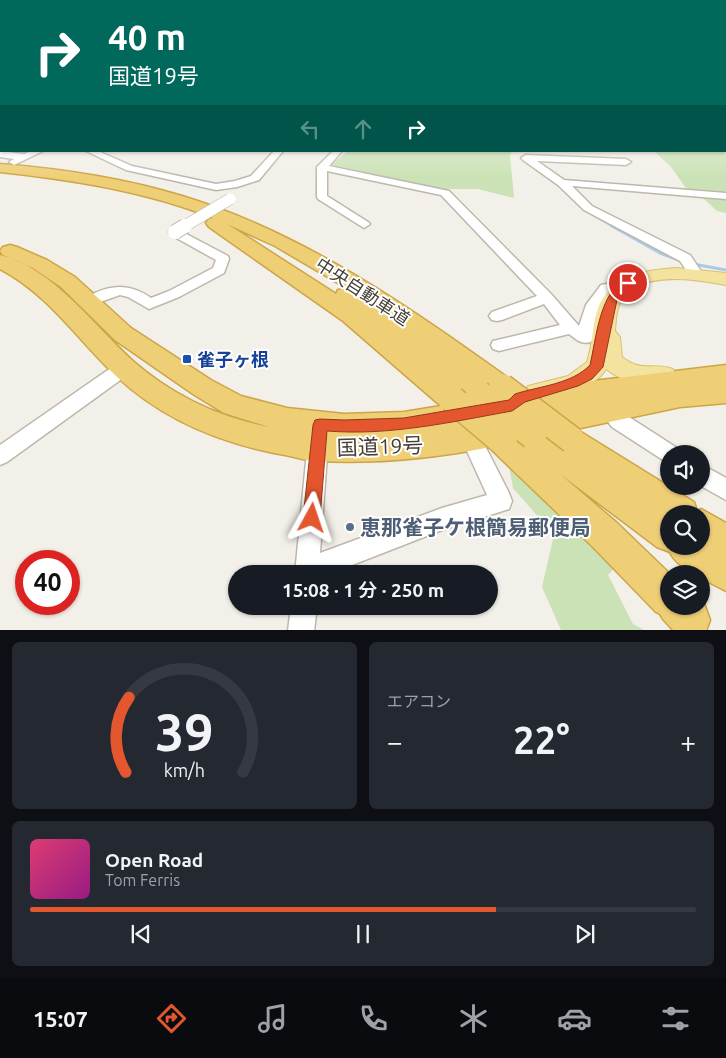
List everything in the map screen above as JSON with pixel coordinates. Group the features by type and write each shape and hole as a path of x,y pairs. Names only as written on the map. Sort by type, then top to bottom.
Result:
{"highway":[{"name":"中央自動車道","path":"12,162 157,194 226,216 321,262 388,306 498,395 519,440 660,529"},
{"name":"中央自動車道","path":"12,162 66,182 159,203 215,223 281,253 498,395 572,440 669,505"},
{"path":"215,223 237,240 338,305 452,399 519,440 605,535 660,589"},
{"name":"国道19号","path":"0,248 40,264 68,282 123,334 162,362 234,405 287,420 319,436 344,426 404,424 498,395 726,375"},
{"name":"国道19号","path":"0,261 27,275 48,290 124,368 150,390 182,410 222,427 266,439 319,436 420,446 471,438 680,396 726,392"},
{"path":"710,532 726,543"},
{"path":"699,555 726,573"}],"main road":[{"path":"498,395 520,398 573,383 588,376 596,367 611,300 618,289 639,279 691,267 726,279"},
{"path":"605,331 609,336 611,362 626,373 643,377 668,374 687,379"}],"street":[{"path":"0,154 12,162 37,152"},
{"path":"96,152 114,163 138,171 202,185 229,186 244,183 258,176 278,152"},
{"path":"337,152 322,167 322,197 364,224"},
{"path":"626,162 526,158 562,182 588,208 691,267"},
{"path":"322,167 445,193 547,298 571,328 585,338 590,309 597,296 606,288 618,289"},
{"path":"562,182 636,186 664,191 726,196"},
{"path":"88,302 113,290 134,292 149,304 174,294 219,270 223,259 174,232 230,199 232,192 229,186"},
{"path":"497,316 547,298"},
{"path":"499,345 571,328"},
{"path":"0,456 124,368"},
{"path":"608,410 619,421 660,448"},
{"path":"308,565 319,436"},
{"path":"325,565 442,519 501,501 471,438"},
{"path":"710,480 726,490"},
{"path":"301,630 303,615"}],"green space":[{"path":"347,152 512,152 510,155 514,198 478,189 443,189 331,165"},
{"path":"655,152 726,152 726,213 717,211 703,198 688,191 671,167"},
{"path":"508,461 616,566 608,575 633,624 644,630 561,630 542,587 554,535 513,488"}],"waterway":[{"path":"595,216 614,227"},
{"path":"612,226 660,253 684,262"},
{"path":"693,264 726,270"}],"place":[{"name":"雀子ヶ根","path":"187,359"},
{"name":"恵那雀子ケ根簡易郵便局","path":"350,527"}],"route":[{"path":"312,518 320,425 404,424 512,405 520,398 573,383 588,376 596,367 611,300 618,289 628,283"}]}
